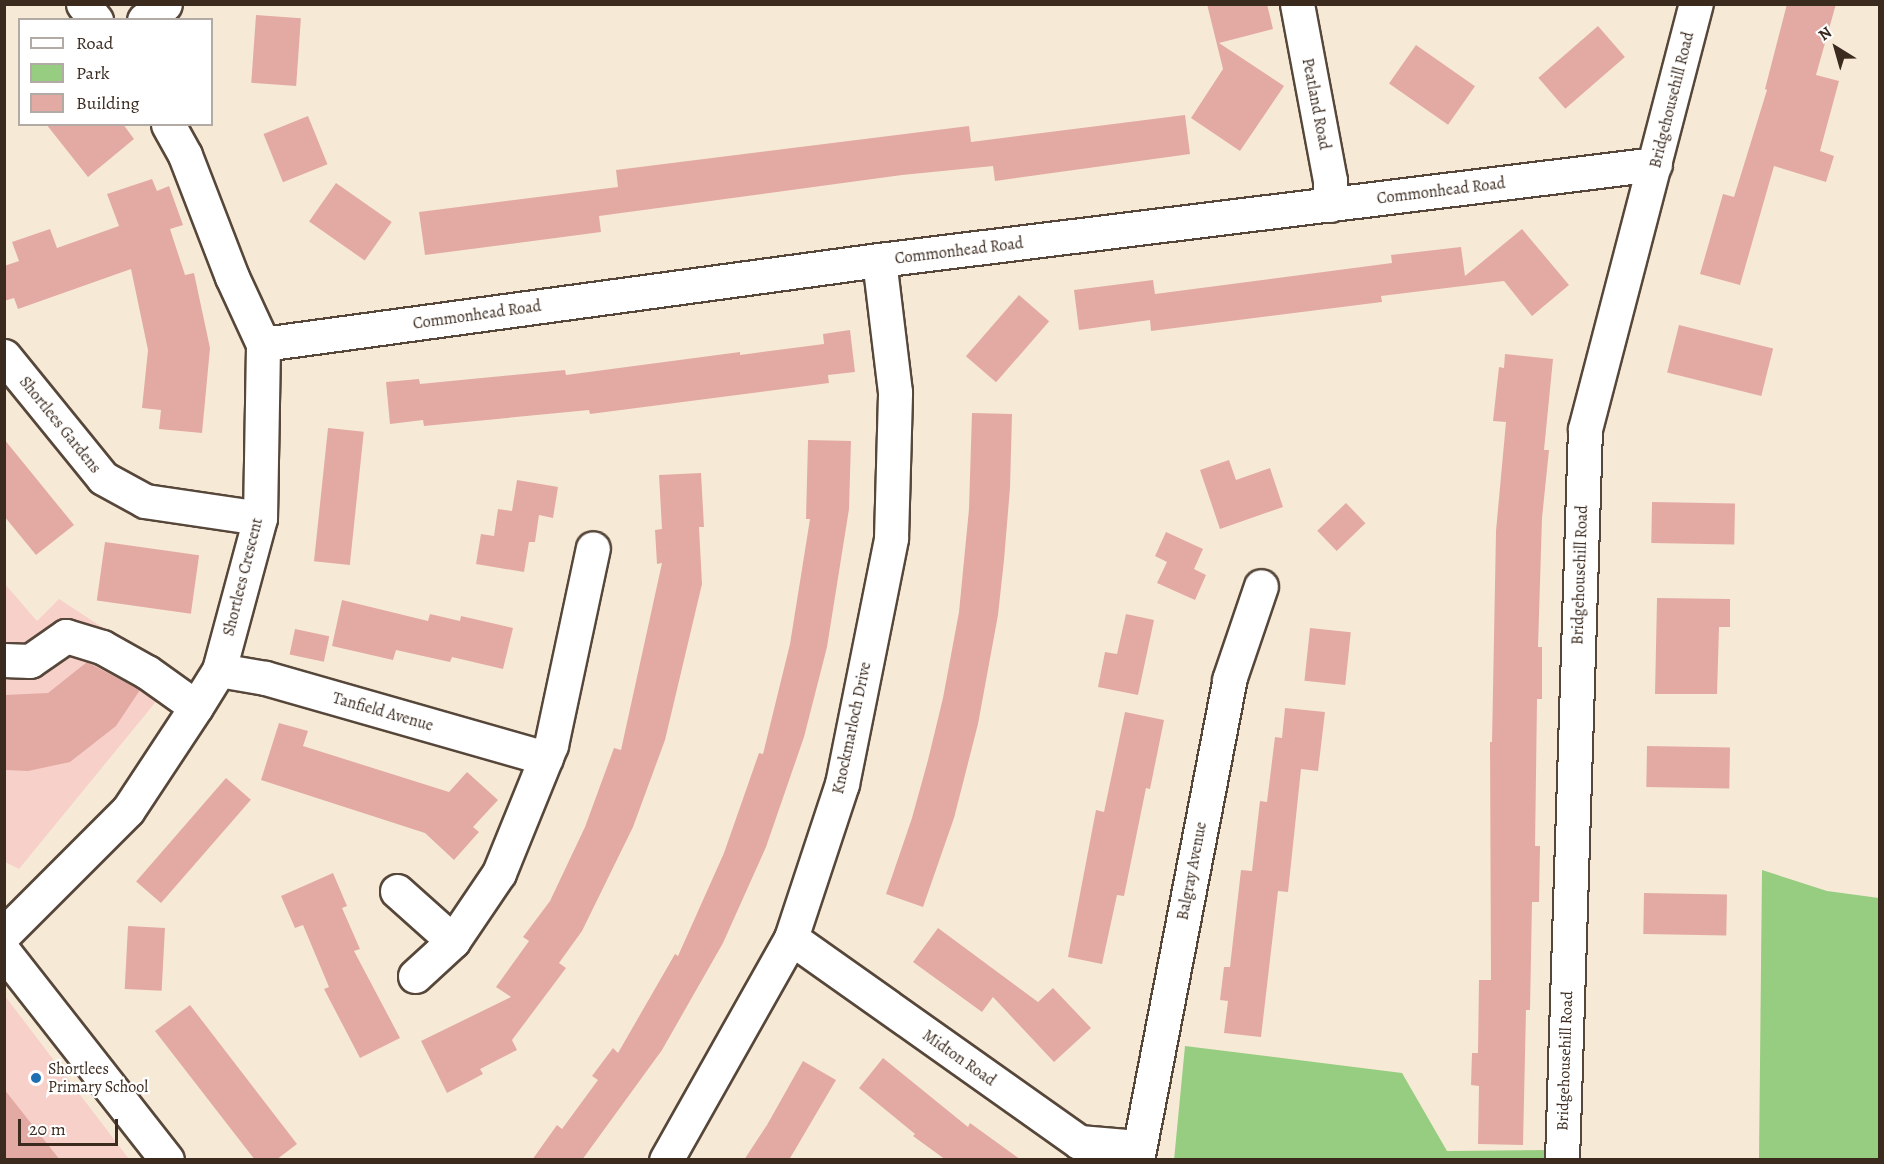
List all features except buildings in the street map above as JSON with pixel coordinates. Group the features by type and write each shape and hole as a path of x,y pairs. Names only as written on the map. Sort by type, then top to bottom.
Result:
{"street":[{"path":"83,4 94,18"},
{"path":"147,18 165,4"},
{"name":"Peatland Road","path":"1297,4 1330,180 1330,205"},
{"name":"Bridgehousehill Road","path":"1562,1160 1585,429 1696,4"},
{"name":"Shortlees Crescent","path":"4,934 128,810 219,670 260,518 263,344 232,277 185,155 169,126"},
{"name":"Commonhead Road","path":"263,344 879,260 1655,164"},
{"name":"Knockmarloch Drive","path":"666,1160 791,938 842,784 891,538 895,392 879,260"},
{"name":"Shortlees Gardens","path":"4,356 103,478 145,501 260,518"},
{"path":"415,976 453,941 499,873 551,745 593,548"},
{"name":"Balgray Avenue","path":"1138,1153 1229,680 1261,586"},
{"path":"4,660 30,661 66,636 102,647 147,672 196,707"},
{"name":"Tanfield Avenue","path":"219,670 265,678 546,758"},
{"path":"398,891 453,941"},
{"name":"Midton Road","path":"791,938 1079,1142 1138,1153"},
{"path":"4,952 167,1160"}],"shaded area":[{"path":"4,583 37,621 59,599 177,676 19,869 5,862"},
{"name":"Shortlees Primary School","path":"5,996 129,1159 5,1159"}],"green space":[{"path":"1762,870 1827,891 1879,898 1879,1159 1759,1159"},
{"path":"1185,1046 1402,1073 1447,1151 1555,1150 1554,1160 1174,1160"}],"place":[{"name":"Shortlees Primary School","path":"36,1078"}]}
